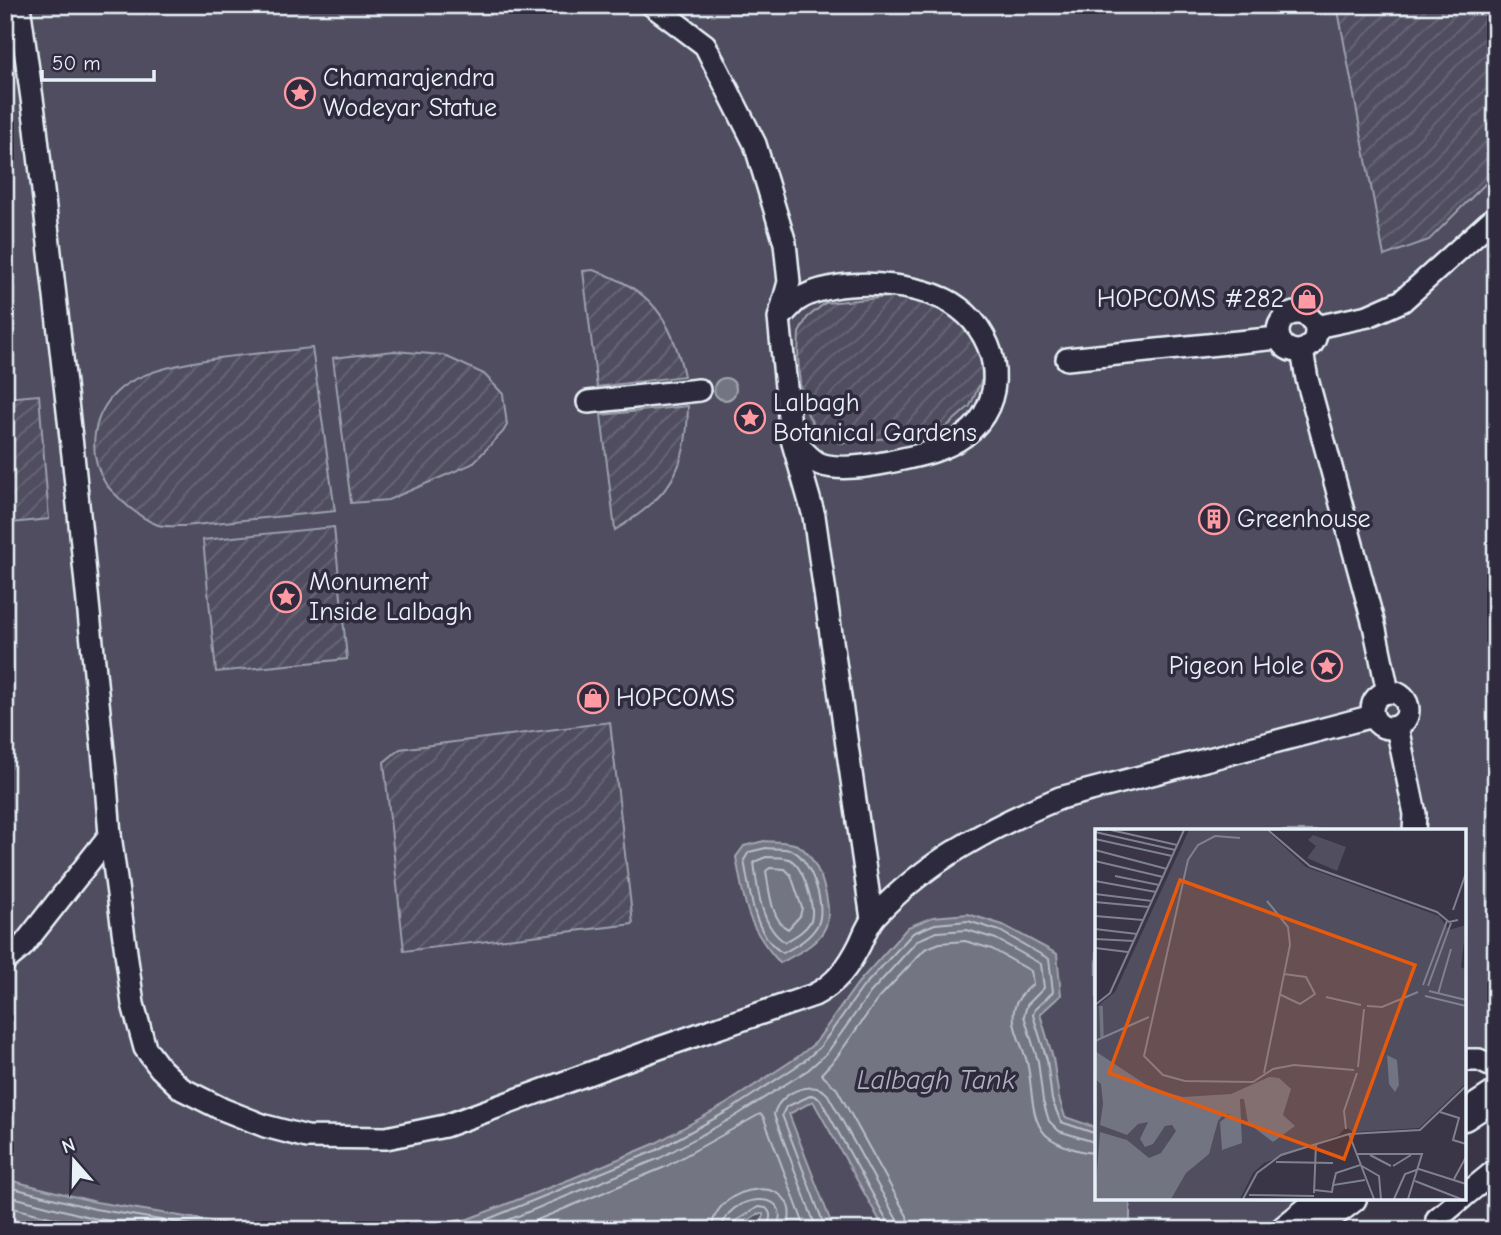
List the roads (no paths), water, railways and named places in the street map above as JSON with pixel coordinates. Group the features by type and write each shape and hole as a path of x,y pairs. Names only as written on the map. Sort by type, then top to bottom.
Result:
{"main road":[{"path":"1285,1230 1316,1218 1348,1200"}],"street":[{"path":"19,5 72,442 110,835 133,1004 145,1048 160,1068 182,1089 265,1126 307,1137 386,1138 445,1126 828,988 851,961 872,919 916,877 987,832 1060,799 1373,716"},
{"path":"652,5 705,45 755,144 785,243 789,282 779,318 791,436 814,516 872,919"},
{"path":"1316,327 1368,316 1402,301 1496,216"},
{"path":"779,318 797,301 817,292 867,283 910,289 942,297 973,320 986,341 995,365 991,400 981,418 966,435 931,453 875,465 843,466 819,463 791,436"},
{"path":"1292,313 1307,315 1316,327 1314,342 1302,351 1288,349 1278,338 1280,323 1292,313"},
{"path":"1067,359 1278,338"},
{"path":"1302,351 1307,379 1374,625 1388,692"},
{"path":"588,402 699,390"},
{"path":"1388,692 1399,694 1408,704 1407,718 1397,727 1383,727 1373,716 1374,701 1388,692"},
{"path":"1397,727 1415,814 1414,829"},
{"path":"5,961 22,947 110,835"},
{"path":"1466,1060 1479,1060 1484,1093"},
{"path":"1466,1195 1496,1170"},
{"path":"1437,1219 1459,1200"}],"water":[{"path":"725,378 733,381 736,389 733,397 725,400 717,397 714,389 717,381"},
{"path":"764,841 785,842 805,850 818,869 828,906 826,926 818,939 780,963 760,937 749,914 736,857 744,846"},
{"name":"Lalbagh Tank","path":"968,914 1003,925 1057,954 1061,995 1040,1014 1053,1058 1059,1098 1065,1117 1095,1127 1095,1200 1130,1200 1130,1226 1125,1230 885,1230 813,1101 789,1114 834,1230 750,1230 763,1219 763,1214 757,1214 734,1230 410,1230 468,1219 571,1179 654,1144 726,1104 815,1043 858,983 908,927 933,917"},
{"path":"5,1179 96,1202 264,1230 5,1230"}],"place":[{"name":"Chamarajendra Wodeyar Statue","path":"300,93"},
{"name":"HOPCOMS #282","path":"1307,299"},
{"name":"Lalbagh Botanical Gardens","path":"750,418"},
{"name":"Greenhouse","path":"1214,519"},
{"name":"Monument Inside Lalbagh","path":"286,597"},
{"name":"Pigeon Hole","path":"1327,666"},
{"name":"HOPCOMS","path":"593,698"}]}
